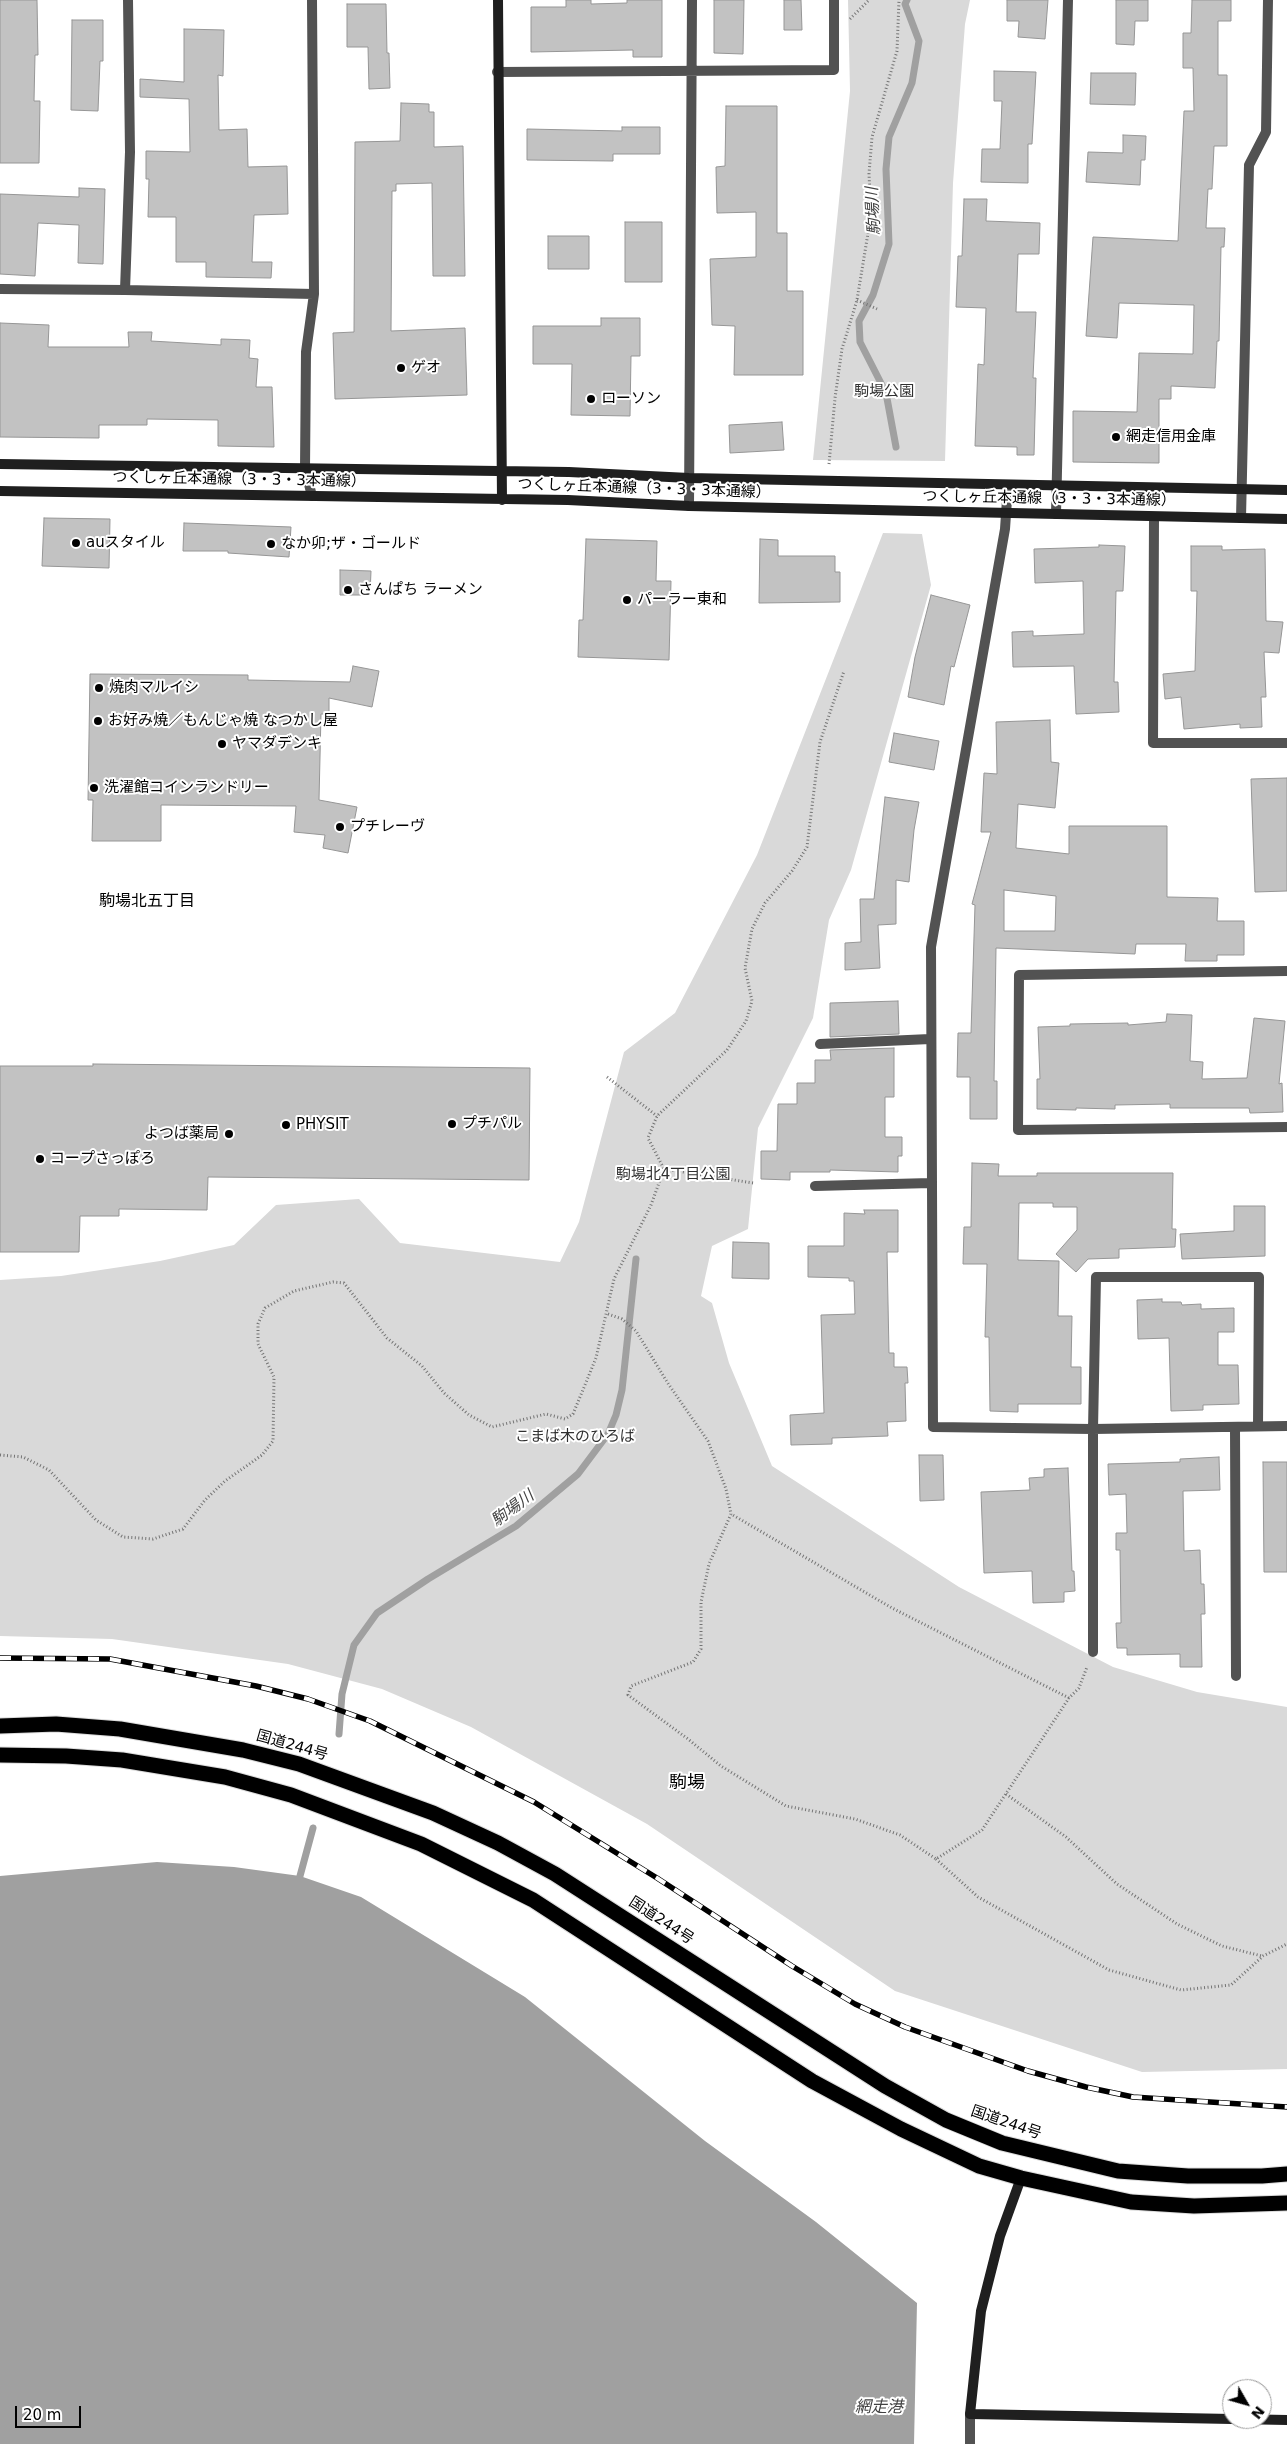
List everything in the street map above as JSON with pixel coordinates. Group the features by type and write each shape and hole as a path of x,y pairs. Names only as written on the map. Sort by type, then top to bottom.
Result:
{"highway":[{"name":"国道244号","path":"0,1726 56,1724 120,1729 243,1750 299,1764 434,1813 498,1843 555,1874 885,2086 946,2120 1002,2143 1118,2171 1188,2176 1287,2174"},
{"path":"0,1755 66,1756 122,1760 225,1777 291,1795 421,1844 533,1900 812,2081 938,2147 979,2166 1021,2178 1130,2202 1194,2206 1287,2203"}],"street":[{"path":"125,290 130,152 128,0"},
{"path":"312,0 314,294 306,352 305,469 312,496"},
{"path":"498,0 497,72 502,500"},
{"path":"689,506 692,0"},
{"path":"497,72 834,70 834,0"},
{"path":"1056,514 1068,0"},
{"path":"1241,518 1249,165 1266,132 1268,0"},
{"path":"0,289 314,294"},
{"name":"つくしヶ丘本通線（3・3・3本通線）","path":"0,464 569,472 689,478 1287,490"},
{"path":"1008,485 1008,513 931,947 933,1427 1093,1429 1287,1426"},
{"name":"つくしヶ丘本通線（3・3・3本通線）","path":"0,491 568,500 689,506 1154,517 1287,518"},
{"path":"1154,517 1153,742 1287,742"},
{"path":"1287,970 1019,975 1018,1130 1287,1127"},
{"path":"820,1044 930,1039"},
{"path":"815,1186 931,1183"},
{"path":"1093,1652 1093,1429 1096,1277 1259,1277 1258,1426"},
{"path":"1235,1426 1236,1676"},
{"path":"970,2444 970,2414 981,2311 1000,2236 1021,2178"},
{"path":"970,2414 1222,2419"},
{"path":"1272,2420 1287,2420"}],"path":[{"path":"829,464 842,349 857,300 871,215 869,174 872,137 897,51 899,0"},
{"path":"857,300 877,309"},
{"path":"0,1455 23,1457 49,1470 96,1520 122,1537 153,1540 183,1529 205,1500 218,1487 262,1455 273,1440 274,1377 258,1344 258,1324 265,1308 294,1290 333,1282 344,1283 387,1338 422,1366 444,1393 468,1415 492,1427 546,1414 565,1419 573,1414 596,1358 608,1314 614,1279 651,1205 664,1169 648,1138 657,1116 727,1050 746,1021 752,1001 745,968 752,929 765,903 792,871 807,847 820,742 844,671"},
{"path":"607,1077 657,1116"},
{"path":"664,1169 753,1183"},
{"path":"608,1314 622,1319 636,1331 669,1385 708,1441 726,1489 731,1514 709,1564 701,1602 701,1649 693,1662 631,1686 628,1695 721,1766 786,1806 854,1818 900,1835 936,1859 978,1897 1109,1970 1182,1990 1231,1985 1263,1956 1287,1944"},
{"path":"731,1514 892,1608 1069,1698"},
{"path":"936,1859 982,1830 1069,1698 1079,1688 1093,1652"},
{"path":"1006,1794 1066,1837 1117,1884 1177,1924 1222,1946 1263,1956"}],"green space":[{"name":"駒場公園","path":"848,0 970,0 965,24 953,183 945,461 813,460 850,91"},
{"name":"こまば木のひろば","path":"883,533 922,534 931,585 851,870 829,920 813,1018 758,1128 748,1229 712,1246 701,1296 712,1303 729,1363 772,1466 959,1587 1113,1667 1197,1692 1287,1707 1287,2069 1142,2072 895,1991 647,1824 471,1727 382,1689 288,1664 112,1639 0,1636 0,1280 61,1276 160,1261 234,1245 276,1205 359,1199 400,1243 560,1262 579,1222 624,1052 675,1013 757,855"}],"water":[{"name":"網走港","path":"157,1862 234,1867 300,1876 361,1897 525,1997 705,2141 816,2222 917,2303 914,2444 0,2444 0,1876"}],"building":[{"path":"0,0 37,0 38,55 35,55 34,101 40,101 39,163 0,163"},
{"path":"566,0 591,0 591,4 627,3 627,0 662,0 662,57 633,57 633,50 531,52 531,7 566,7"},
{"path":"714,0 744,0 743,54 714,53"},
{"path":"784,0 801,0 802,30 784,30"},
{"path":"1007,0 1048,0 1045,39 1018,37 1019,21 1007,21"},
{"path":"1116,0 1148,0 1148,21 1135,21 1134,45 1116,44"},
{"path":"1192,0 1231,0 1231,21 1218,21 1218,75 1227,75 1227,146 1214,146 1212,189 1208,189 1206,228 1225,228 1224,247 1221,247 1219,341 1217,341 1215,388 1171,386 1171,399 1159,399 1159,463 1073,462 1073,411 1137,412 1139,353 1193,354 1194,305 1119,303 1117,338 1086,336 1093,237 1178,241 1184,111 1194,111 1193,68 1183,68 1183,33 1191,33"},
{"path":"347,4 386,4 390,88 369,89 368,47 347,47"},
{"path":"72,20 103,20 103,61 100,61 98,111 71,110"},
{"path":"184,29 224,30 223,76 218,75 219,130 247,129 248,167 287,166 288,214 254,215 252,262 272,262 271,278 206,277 206,262 176,262 176,217 148,217 149,179 146,179 146,151 190,152 189,99 140,97 140,79 184,82"},
{"path":"994,71 1036,72 1032,144 1028,144 1028,183 981,182 982,149 1000,149 1002,101 994,101"},
{"path":"1091,73 1136,73 1135,105 1090,104"},
{"path":"401,103 429,104 429,112 434,112 434,147 463,146 465,276 433,276 432,183 396,184 396,191 392,191 391,331 465,328 467,395 335,399 333,333 354,332 355,142 400,141"},
{"path":"726,106 777,106 777,233 787,233 787,291 803,291 803,375 734,375 735,326 712,325 710,259 756,257 756,212 717,213 716,167 725,166"},
{"path":"622,127 660,127 660,154 613,154 613,161 527,160 527,129 622,131"},
{"path":"1123,135 1146,136 1145,160 1141,160 1140,185 1086,182 1088,152 1123,153"},
{"path":"79,188 105,189 103,264 78,263 79,225 38,223 35,276 0,274 0,194 79,197"},
{"path":"964,199 987,199 986,221 1040,223 1039,254 1018,254 1016,312 1036,312 1033,378 1036,378 1034,455 1017,455 1017,447 975,446 978,364 984,365 986,308 956,307 958,256 962,256"},
{"path":"625,222 662,222 662,282 625,282"},
{"path":"548,236 589,236 589,269 548,269"},
{"path":"601,318 640,318 640,356 631,356 630,416 571,415 572,364 533,364 533,326 601,326"},
{"path":"0,323 49,325 48,347 129,347 128,332 152,332 151,341 221,345 221,339 250,340 249,358 258,359 256,387 272,387 274,447 218,446 218,420 147,419 147,425 99,425 99,438 0,437"},
{"path":"782,422 784,450 730,453 729,425"},
{"name":"auスタイル","path":"44,518 110,519 109,568 42,566"},
{"path":"184,523 291,527 289,557 228,553 228,551 183,551"},
{"name":"パーラー東和","path":"586,539 657,541 656,581 671,581 669,660 578,657 579,620 583,620"},
{"path":"760,539 778,540 778,556 835,556 835,572 840,572 840,602 759,603"},
{"path":"1099,545 1125,546 1123,591 1116,591 1114,682 1118,682 1119,712 1076,714 1074,666 1013,667 1012,632 1033,631 1033,636 1084,634 1083,581 1035,583 1034,549 1099,547"},
{"path":"1191,546 1222,546 1222,550 1265,549 1266,621 1283,622 1279,653 1264,652 1266,697 1261,697 1262,727 1240,728 1240,724 1184,729 1181,697 1165,699 1163,674 1195,671 1197,591 1191,591"},
{"path":"340,570 371,571 370,595 340,595"},
{"path":"931,595 970,605 954,667 951,666 944,705 908,697 915,657"},
{"name":"ヤマダデンキ","path":"353,666 379,671 372,707 329,698 329,714 321,714 319,800 357,807 348,853 323,848 325,835 294,832 296,806 161,805 161,841 92,841 93,800 88,800 90,674 248,675 248,680 350,682"},
{"path":"1050,720 1051,762 1059,763 1055,808 1018,804 1016,848 1069,854 1069,826 1167,826 1167,897 1218,898 1217,921 1244,921 1244,955 1217,955 1217,961 1185,961 1186,944 1136,944 1135,954 996,948 994,1081 997,1081 997,1119 970,1119 970,1077 957,1077 958,1033 971,1033 975,905 972,904 991,832 981,832 984,773 997,774 996,722","holes":["1004,890 1056,896 1055,931 1004,931"]},
{"path":"894,733 939,741 934,770 889,762"},
{"path":"1287,778 1287,891 1255,892 1251,779"},
{"path":"885,797 919,802 909,882 896,880 896,924 878,925 880,968 845,970 845,943 861,942 860,899 874,899"},
{"path":"898,1001 899,1034 830,1037 830,1003"},
{"path":"1167,1014 1192,1015 1190,1061 1203,1062 1202,1079 1247,1078 1254,1018 1285,1021 1279,1084 1282,1083 1283,1112 1250,1113 1249,1108 1170,1108 1170,1104 1115,1105 1115,1109 1037,1109 1037,1079 1040,1079 1038,1027 1070,1026 1070,1024 1128,1023 1128,1025 1166,1022"},
{"path":"894,1048 894,1097 885,1097 885,1137 902,1137 902,1156 898,1156 898,1172 830,1170 830,1172 790,1172 790,1180 761,1179 761,1151 777,1151 778,1104 797,1104 797,1083 815,1083 815,1060 831,1060 830,1050"},
{"path":"93,1064 530,1068 529,1180 208,1177 207,1210 119,1209 119,1216 80,1216 79,1252 0,1252 0,1066 93,1066"},
{"path":"972,1163 999,1164 998,1176 1037,1176 1037,1173 1173,1173 1172,1229 1176,1229 1175,1247 1119,1249 1119,1258 1088,1259 1076,1272 1056,1254 1077,1230 1077,1207 1053,1207 1053,1203 1019,1203 1018,1260 1059,1261 1058,1316 1072,1316 1071,1367 1081,1367 1081,1404 1018,1404 1018,1412 990,1411 989,1337 985,1337 987,1264 963,1264 964,1227 971,1227"},
{"path":"1234,1206 1265,1206 1265,1256 1182,1259 1180,1234 1234,1231"},
{"path":"864,1210 898,1210 898,1252 887,1252 889,1353 894,1353 894,1367 907,1367 908,1383 905,1383 906,1421 887,1422 888,1436 832,1438 832,1444 791,1445 790,1415 824,1413 821,1315 855,1314 854,1281 849,1281 849,1278 808,1277 808,1246 844,1246 844,1213 865,1214"},
{"path":"733,1242 769,1243 769,1279 732,1278"},
{"path":"1162,1299 1162,1302 1181,1302 1182,1305 1201,1304 1201,1309 1234,1308 1234,1332 1218,1332 1218,1365 1238,1365 1239,1404 1203,1405 1203,1410 1171,1411 1169,1338 1138,1339 1137,1300"},
{"path":"919,1455 943,1455 944,1500 920,1501"},
{"path":"1219,1457 1220,1490 1183,1491 1184,1551 1200,1550 1201,1584 1204,1584 1205,1614 1201,1614 1202,1667 1180,1667 1180,1654 1127,1655 1127,1648 1117,1648 1116,1623 1121,1623 1120,1550 1116,1550 1116,1533 1127,1533 1126,1494 1109,1495 1108,1464 1180,1462 1180,1459"},
{"path":"1263,1462 1287,1462 1287,1572 1264,1572"},
{"path":"1068,1468 1072,1571 1074,1571 1075,1591 1064,1592 1064,1602 1033,1603 1032,1571 984,1573 981,1492 1030,1490 1029,1478 1044,1477 1044,1469"}],"waterway":[{"name":"駒場川","path":"896,447 886,393 860,342 859,321 873,295 889,244 886,169 889,137 912,83 919,41 905,4 907,0"},
{"name":"駒場川","path":"339,1734 342,1694 354,1645 377,1613 428,1579 516,1526 578,1474 608,1434 616,1415 622,1390 636,1259"},
{"name":"駒場川","path":"300,1876 313,1828"}],"railway":[{"path":"0,1658 110,1659 256,1686 308,1699 370,1721 534,1802 657,1878 792,1966 855,2004 905,2027 1028,2071 1086,2087 1133,2097 1287,2107"}],"place":[{"name":"ゲオ","path":"401,368"},
{"name":"ローソン","path":"591,399"},
{"name":"網走信用金庫","path":"1116,437"},
{"name":"auスタイル","path":"76,543"},
{"name":"なか卯;ザ・ゴールド","path":"271,544"},
{"name":"さんぱち ラーメン","path":"348,590"},
{"name":"パーラー東和","path":"627,600"},
{"name":"焼肉マルイシ","path":"99,688"},
{"name":"お好み焼／もんじゃ焼 なつかし屋","path":"98,721"},
{"name":"ヤマダデンキ","path":"222,744"},
{"name":"洗濯館コインランドリー","path":"94,788"},
{"name":"プチレーヴ","path":"340,827"},
{"name":"プチパル","path":"452,1124"},
{"name":"PHYSIT","path":"286,1125"},
{"name":"よつば薬局","path":"229,1134"},
{"name":"コープさっぽろ","path":"40,1159"}],"district":[{"name":"駒場北五丁目","path":"147,902"},
{"name":"駒場","path":"687,1783"}],"park label":[{"name":"駒場北4丁目公園","path":"673,1175"}]}
